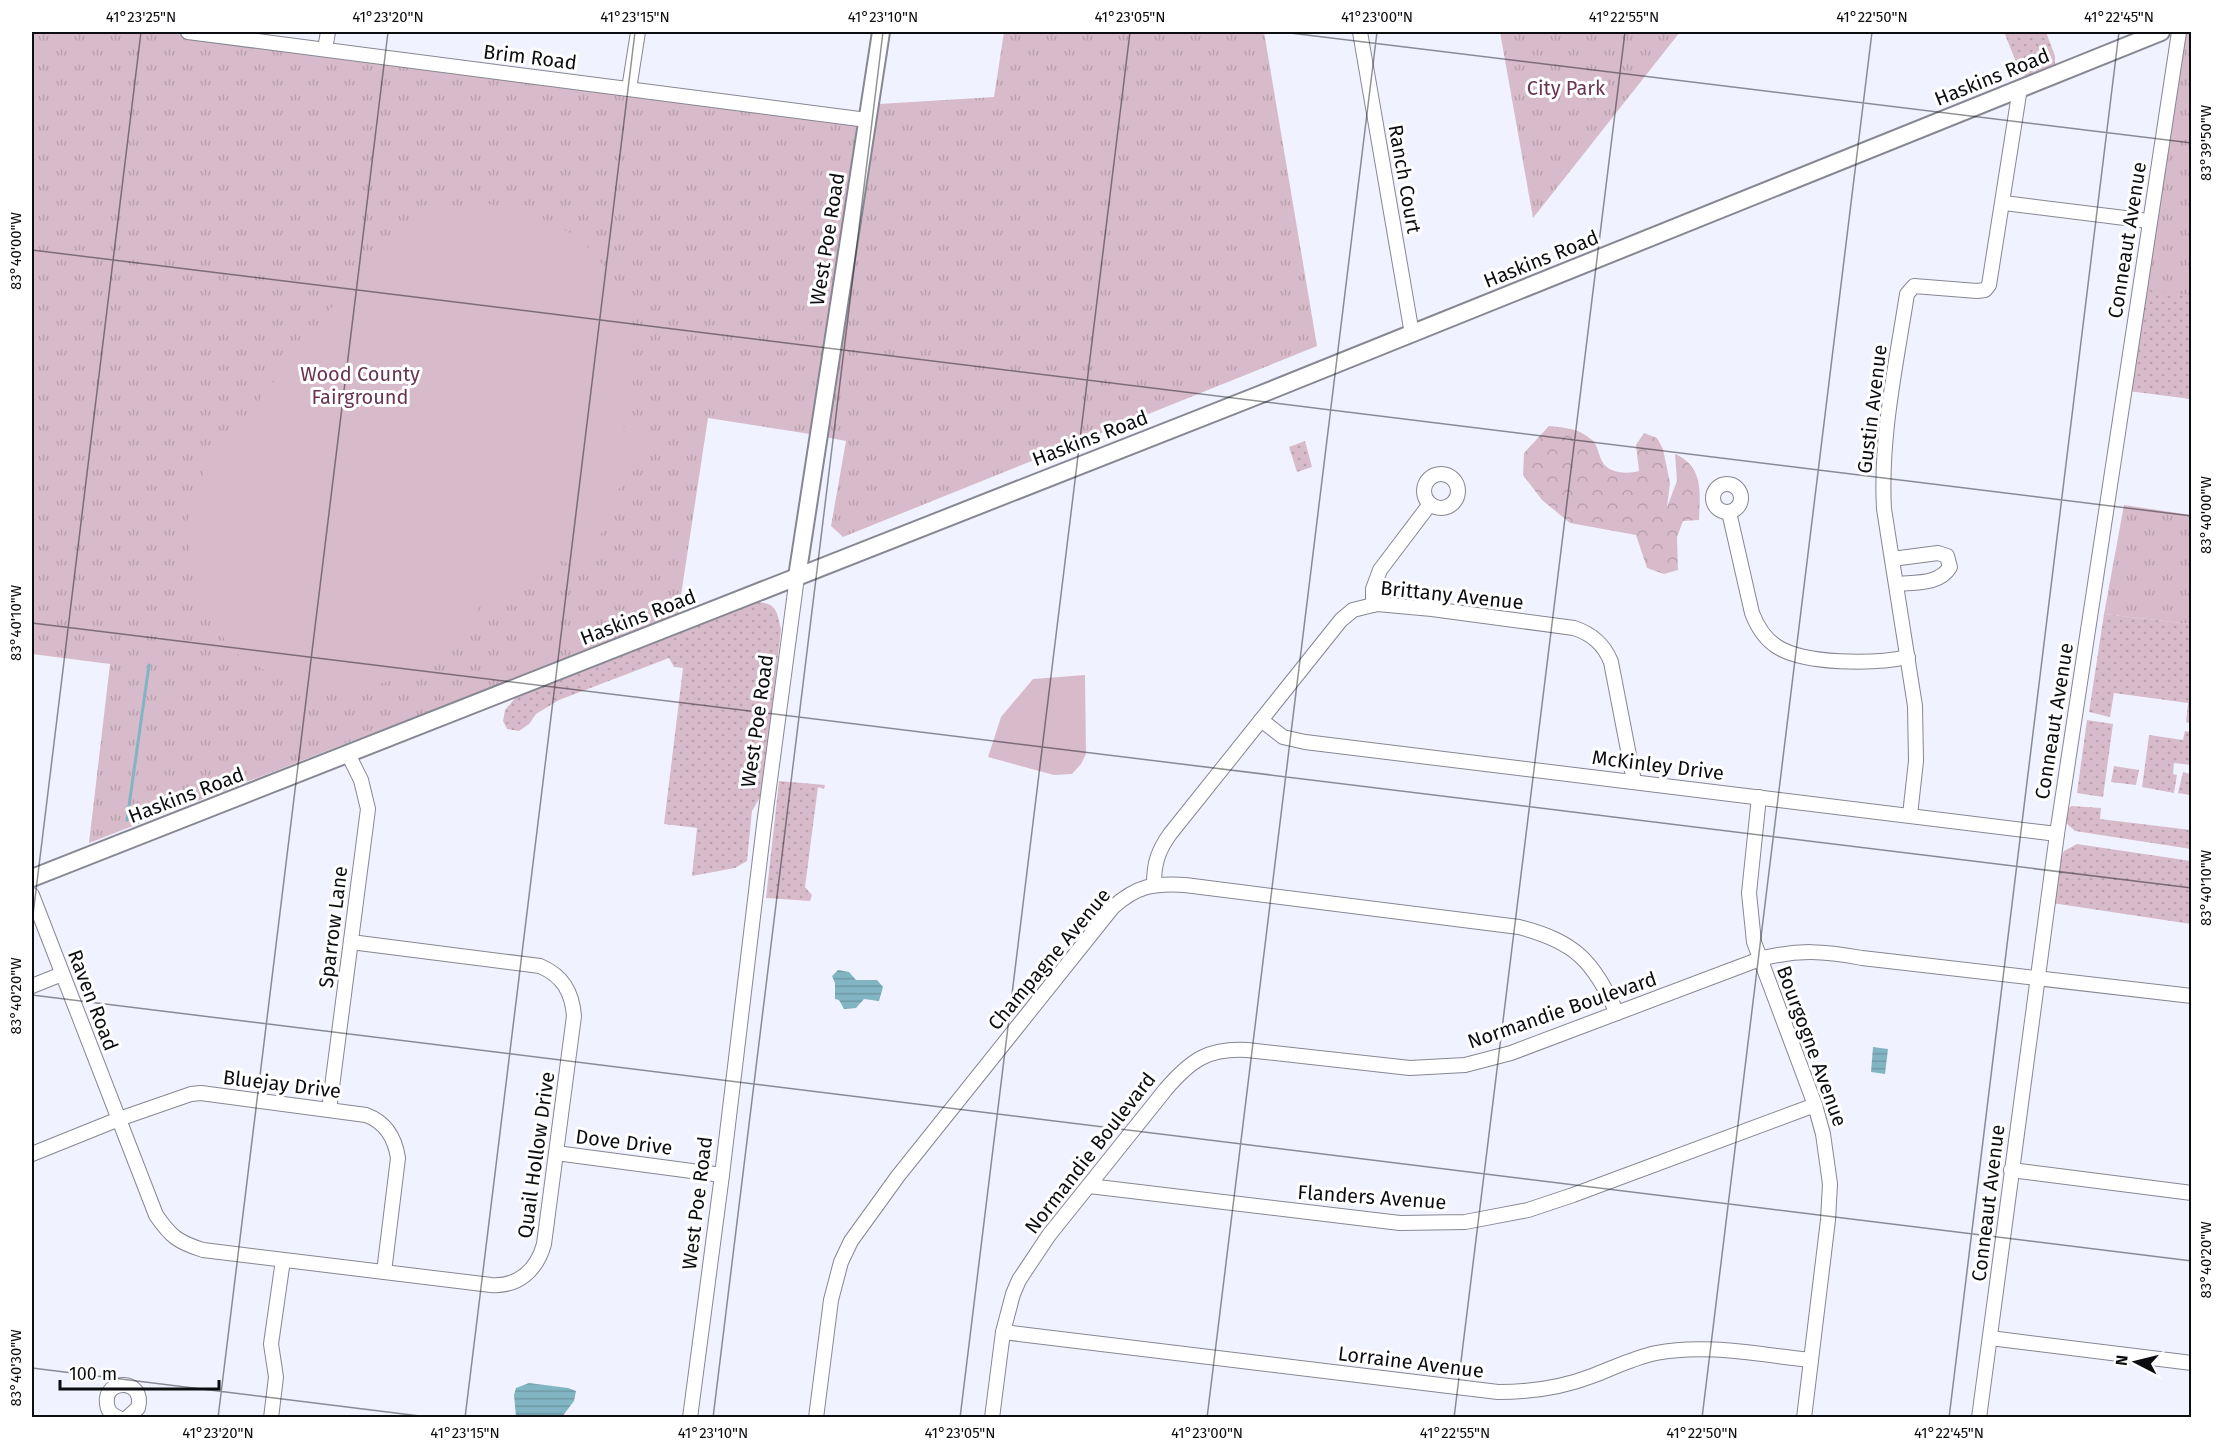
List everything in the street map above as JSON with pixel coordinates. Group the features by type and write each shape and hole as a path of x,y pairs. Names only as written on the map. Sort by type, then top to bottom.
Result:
{"main road":[{"name":"West Poe Road","path":"797,577 881,32"},
{"name":"Haskins Road","path":"32,878 1412,334 2161,32"}],"street":[{"name":"Brim Road","path":"188,32 867,120"},
{"path":"326,50 328,32"},
{"path":"629,89 638,32"},
{"name":"Ranch Court","path":"1360,32 1412,334"},
{"name":"Conneaut Avenue","path":"1979,1418 2057,834 2179,32"},
{"name":"Gustin Avenue","path":"1910,815 1917,738 1915,706 1884,509 1883,454 1907,294 1914,285 1985,290 1989,285 2004,203 2020,88"},
{"path":"2004,203 2149,221"},
{"path":"1373,605 1373,589 1380,570 1430,504"},
{"path":"1729,512 1752,613 1759,628 1770,641 1793,654 1834,660 1871,663 1908,657"},
{"path":"1892,559 1938,553 1947,556 1950,567 1945,575 1937,579 1896,584"},
{"name":"West Poe Road","path":"690,1418 797,577"},
{"name":"Brittany Avenue","path":"1154,884 1154,863 1161,848 1261,720 1341,620 1353,610 1373,605 1432,609 1574,628 1589,634 1602,645 1611,662 1634,781"},
{"name":"McKinley Drive","path":"1261,720 1283,737 1305,742 2057,834"},
{"name":"Sparrow Lane","path":"329,1110 368,809 361,780 348,754"},
{"name":"Bourgogne Avenue","path":"1759,797 1749,893 1750,917 1760,959 1815,1105 1823,1134 1830,1184 1828,1220 1803,1418"},
{"name":"Champagne Avenue","path":"816,1418 836,1277 846,1251 864,1220 1113,907 1140,888 1154,884 1185,885 1490,922 1527,929 1557,939 1583,957 1603,982 1617,1013"},
{"name":"Raven Road","path":"32,895 119,1119"},
{"name":"Quail Hollow Drive","path":"119,1119 156,1215 168,1232 184,1244 204,1250 491,1286 507,1285 522,1278 534,1267 544,1244 574,1016 570,995 561,980 540,966 351,942"},
{"name":"Normandie Boulevard","path":"992,1418 1003,1332 1013,1294 1027,1266 1180,1072 1193,1062 1215,1052 1231,1049 1247,1050 1378,1065 1434,1068 1488,1060 1760,959 1796,951 1825,951 1862,958 2192,996"},
{"path":"32,986 62,974"},
{"name":"Bluejay Drive","path":"32,1154 179,1097 201,1094 366,1115 386,1128 397,1150 398,1166 384,1272"},
{"name":"Flanders Avenue","path":"1089,1186 1401,1222 1465,1222 1528,1209 1573,1195 1815,1105"},
{"name":"Dove Drive","path":"556,1153 722,1174"},
{"path":"2011,1170 2192,1193"},
{"path":"271,1418 276,1377 271,1344 283,1260"},
{"name":"Lorraine Avenue","path":"1003,1332 1498,1392 1540,1390 1565,1385 1633,1360 1680,1350 1733,1351 1811,1360"},
{"path":"1990,1338 2192,1364"},
{"path":"119,1418 108,1408 107,1397 113,1388 124,1384 134,1388 140,1397 135,1413 127,1418"}],"green space":[{"name":"Wood County Fairground","path":"32,32 188,32 866,120 879,104 994,97 1004,32 1264,32 1317,346 843,537 831,526 846,441 708,418 678,615 89,843 110,664 32,654"},
{"name":"City Park","path":"1500,32 1680,32 1533,218"},
{"path":"2004,32 2046,32 2055,56 2055,67 2028,78 2020,72"},
{"path":"2179,32 2191,32 2191,295 2139,289"},
{"path":"2191,203 2191,399 2128,391 2145,290"},
{"path":"485,204 522,208 578,237 603,265 627,306 634,338 626,405 620,424 652,446 612,498 621,504 577,569 551,554 512,605 489,596 442,651 399,678 348,693 288,684 234,652 198,602 186,525 204,471 386,238 433,212"},
{"path":"1549,426 1572,429 1587,436 1596,444 1605,465 1619,472 1639,471 1636,445 1644,433 1657,438 1663,449 1670,483 1667,507 1677,481 1675,454 1691,466 1698,481 1699,520 1683,521 1677,537 1678,570 1664,574 1647,568 1636,535 1570,523 1542,500 1523,475 1524,453"},
{"path":"1305,441 1312,467 1297,472 1289,447"},
{"path":"2124,505 2191,515 2191,624 2104,614"},
{"path":"754,602 767,603 774,608 781,629 763,792 752,811 747,861 735,868 692,876 697,828 664,824 683,668 674,667 669,658 559,700 536,714 529,724 519,731 507,729 503,721 505,710 516,697"},
{"path":"2104,614 2191,624 2191,728 2190,723 2186,722 2188,703 2114,693 2110,717 2089,712"},
{"path":"1085,675 1086,754 1072,774 1054,775 988,757 1001,717 1033,679"},
{"path":"2087,720 2113,724 2103,797 2077,793"},
{"path":"2185,731 2191,732 2191,765 2174,763 2173,774 2177,775 2174,793 2142,787 2149,735 2183,740"},
{"path":"2191,765 2191,795 2178,793 2183,772 2190,774"},
{"path":"2114,766 2139,770 2136,785 2111,782"},
{"path":"779,781 825,785 824,789 818,787 805,887 812,895 810,901 766,898"},
{"path":"2071,806 2101,808 2100,819 2191,830 2191,849 2075,831 2066,823 2065,813"},
{"path":"2077,844 2191,861 2191,924 2052,903 2058,862 2064,851"}],"water":[{"path":"838,970 849,972 856,980 877,980 883,987 879,1001 864,999 856,1008 844,1009 839,1000 835,999 835,983 832,976"},
{"path":"1873,1047 1888,1049 1885,1074 1871,1072"},
{"path":"529,1383 576,1391 574,1401 562,1417 516,1417 514,1395 516,1388"}],"waterway":[{"path":"127,820 149,665"}]}
